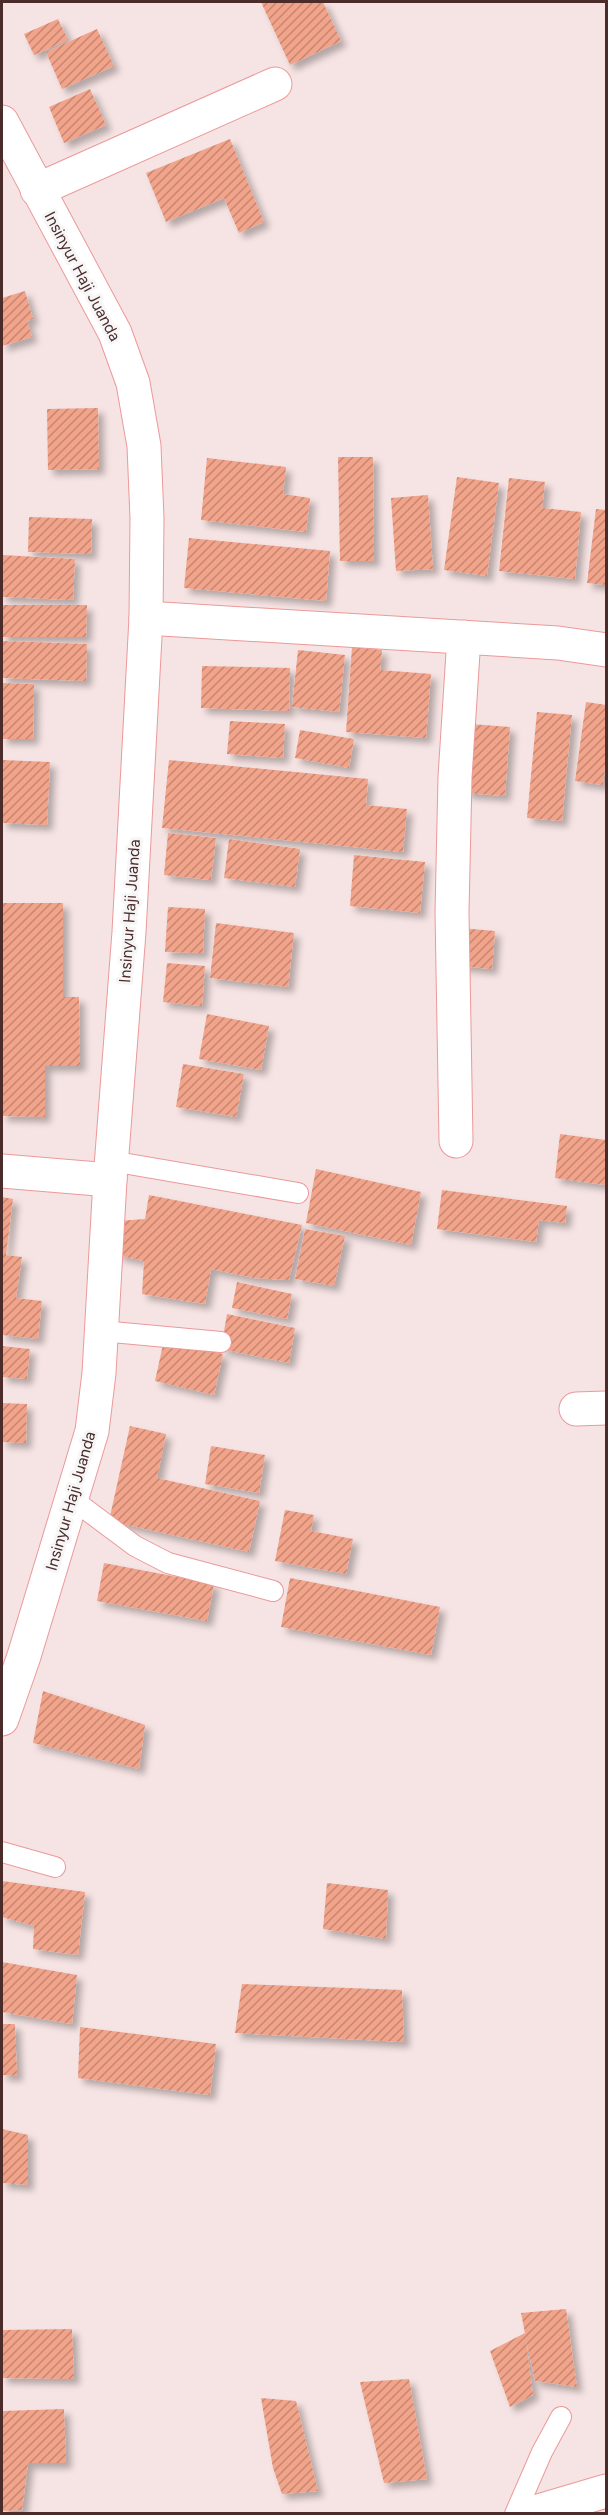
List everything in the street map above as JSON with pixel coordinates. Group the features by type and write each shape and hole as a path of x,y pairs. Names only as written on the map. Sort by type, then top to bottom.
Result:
{"street":[{"path":"37,190 275,84"},
{"name":"Insinyur Haji Juanda","path":"2,122 115,333 133,383 144,446 147,518 146,618 129,932 92,1431 24,1656 2,1719"},
{"path":"146,618 558,643 606,650"},
{"path":"456,1141 452,901 455,777 464,637"},
{"path":"2,1171 110,1170"},
{"path":"528,2514 606,2491"}],"lane":[{"path":"110,1170 298,1192"},
{"path":"101,1331 221,1342"},
{"path":"72,1499 135,1546 168,1563 273,1591"},
{"path":"2,1852 55,1867"},
{"path":"515,2514 542,2452 561,2417"}],"building":[{"path":"261,2 323,2 341,41 290,65"},
{"path":"58,19 68,40 34,55 24,34"},
{"path":"97,29 114,66 62,89 46,52"},
{"path":"90,89 106,125 64,143 49,107"},
{"path":"230,139 264,222 239,233 224,198 166,222 146,173"},
{"path":"25,291 33,319 27,321 32,337 2,346 2,298"},
{"path":"98,408 99,469 48,470 47,409"},
{"path":"338,457 373,457 374,561 340,561"},
{"path":"207,458 286,467 283,494 310,498 306,532 201,520"},
{"path":"457,477 499,483 487,576 444,570"},
{"path":"509,478 545,482 542,508 581,512 575,579 499,571"},
{"path":"428,495 433,569 396,571 391,498"},
{"path":"596,509 606,510 606,585 587,583"},
{"path":"29,517 92,519 91,554 28,552"},
{"path":"189,538 330,551 326,601 184,588"},
{"path":"2,555 75,559 73,600 2,597"},
{"path":"2,605 87,605 86,637 2,637"},
{"path":"2,641 87,644 86,681 2,678"},
{"path":"352,647 382,650 380,670 431,674 426,738 346,732"},
{"path":"298,650 345,655 339,712 292,707"},
{"path":"202,666 290,668 289,711 201,708"},
{"path":"2,683 34,684 33,739 2,739"},
{"path":"586,702 606,705 606,759 603,785 575,781"},
{"path":"537,712 572,715 562,821 527,818"},
{"path":"230,721 285,724 283,758 227,754"},
{"path":"470,724 510,727 505,796 465,793"},
{"path":"300,730 354,739 349,768 295,758"},
{"path":"2,760 50,762 47,825 2,823"},
{"path":"169,760 368,779 366,805 407,809 403,852 162,828"},
{"path":"168,833 216,838 211,880 164,875"},
{"path":"229,839 300,849 295,887 224,878"},
{"path":"354,855 425,862 420,913 350,906"},
{"path":"2,903 63,903 63,997 79,997 80,1066 45,1066 45,1117 2,1116"},
{"path":"168,907 205,909 203,953 165,952"},
{"path":"216,923 294,933 288,987 210,978"},
{"path":"461,928 495,931 492,969 459,966"},
{"path":"167,963 205,966 202,1006 163,1002"},
{"path":"207,1014 269,1026 261,1070 199,1059"},
{"path":"183,1064 244,1074 236,1117 176,1107"},
{"path":"560,1134 606,1140 606,1185 555,1178"},
{"path":"316,1169 421,1192 411,1245 306,1223"},
{"path":"442,1190 567,1206 565,1223 539,1220 536,1242 437,1229"},
{"path":"149,1195 302,1225 289,1280 254,1278 211,1269 205,1304 142,1294 144,1261 117,1255 118,1221 145,1219"},
{"path":"2,1197 13,1199 6,1255 22,1257 16,1298 42,1301 38,1339 2,1335"},
{"path":"305,1229 345,1236 334,1286 295,1279"},
{"path":"237,1282 292,1294 287,1319 232,1308"},
{"path":"227,1314 295,1328 289,1363 221,1349"},
{"path":"164,1340 223,1354 214,1395 155,1381"},
{"path":"2,1346 30,1349 27,1379 2,1377"},
{"path":"2,1403 27,1404 26,1443 2,1442"},
{"path":"130,1426 166,1434 157,1478 260,1501 249,1552 109,1521"},
{"path":"211,1446 265,1455 259,1493 205,1484"},
{"path":"285,1510 314,1515 311,1531 353,1539 346,1574 275,1561"},
{"path":"104,1563 214,1584 207,1621 97,1601"},
{"path":"290,1578 440,1607 431,1655 281,1627"},
{"path":"43,1691 145,1725 139,1769 33,1743"},
{"path":"2,1881 85,1892 78,1955 33,1949 34,1926 2,1917"},
{"path":"327,1883 388,1890 386,1939 323,1929"},
{"path":"2,1962 77,1975 72,2024 2,2012"},
{"path":"242,1984 402,1990 404,2042 235,2033"},
{"path":"2,2024 15,2024 17,2076 2,2075"},
{"path":"80,2027 216,2044 210,2095 78,2078"},
{"path":"2,2129 28,2135 28,2185 2,2183"},
{"path":"566,2309 577,2387 535,2381 526,2340 533,2395 510,2407 490,2351 525,2333 521,2313"},
{"path":"72,2329 74,2379 2,2378 2,2330"},
{"path":"409,2379 427,2479 384,2483 360,2382"},
{"path":"261,2398 296,2401 318,2491 282,2494 273,2468"},
{"path":"64,2409 66,2463 28,2463 22,2510 2,2511 2,2411"}]}
